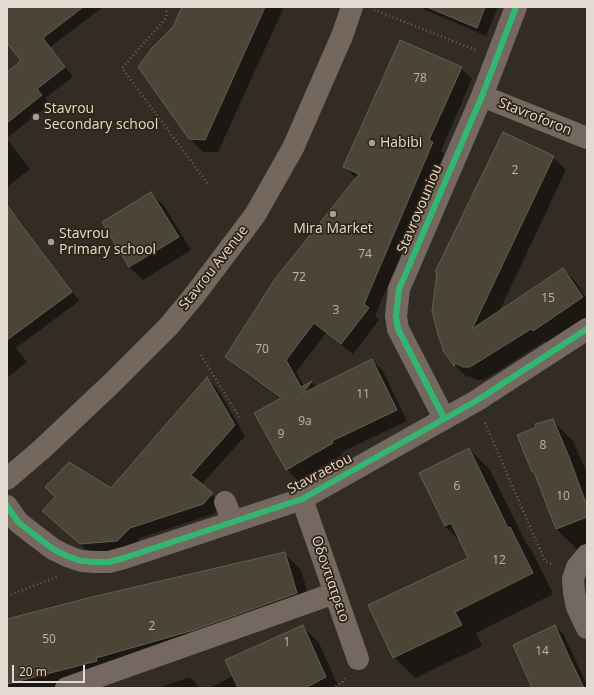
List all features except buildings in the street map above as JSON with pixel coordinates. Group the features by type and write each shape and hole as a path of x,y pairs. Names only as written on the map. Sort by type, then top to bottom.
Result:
{"main road":[{"name":"Stavrou Avenue","path":"7,479 42,449 168,327 194,297 255,214 293,148 342,36 352,7"}],"street":[{"name":"Stavrovouniou","path":"444,418 398,329 396,316 399,289 482,96 516,7"},
{"name":"Stavroforon","path":"482,96 587,138"},
{"name":"Stavraetou","path":"7,506 18,522 53,549 67,556 81,561 108,562 116,560 302,499 476,401 587,329"},
{"name":"Οδοντιατρειο","path":"302,499 358,659"},
{"path":"225,502 233,522"},
{"path":"587,555 577,567 573,579 577,607 587,628"},
{"path":"66,688 335,593"}],"path":[{"path":"167,7 166,18 122,68 208,184"},
{"path":"385,14 497,58"},
{"path":"201,356 241,420"},
{"path":"476,401 545,561 573,579"},
{"path":"7,596 58,576"}],"cycle path":[{"path":"444,418 398,329 396,316 399,289 482,96 516,7"},
{"path":"7,506 18,522 53,549 67,556 81,561 95,562 109,562 124,558 302,499 476,401 587,329"}],"place":[{"name":"Stavrou Secondary school","path":"36,117"},
{"name":"Habibi","path":"372,143"},
{"name":"Mira Market","path":"333,214"},
{"name":"Stavrou Primary school","path":"51,242"}]}
